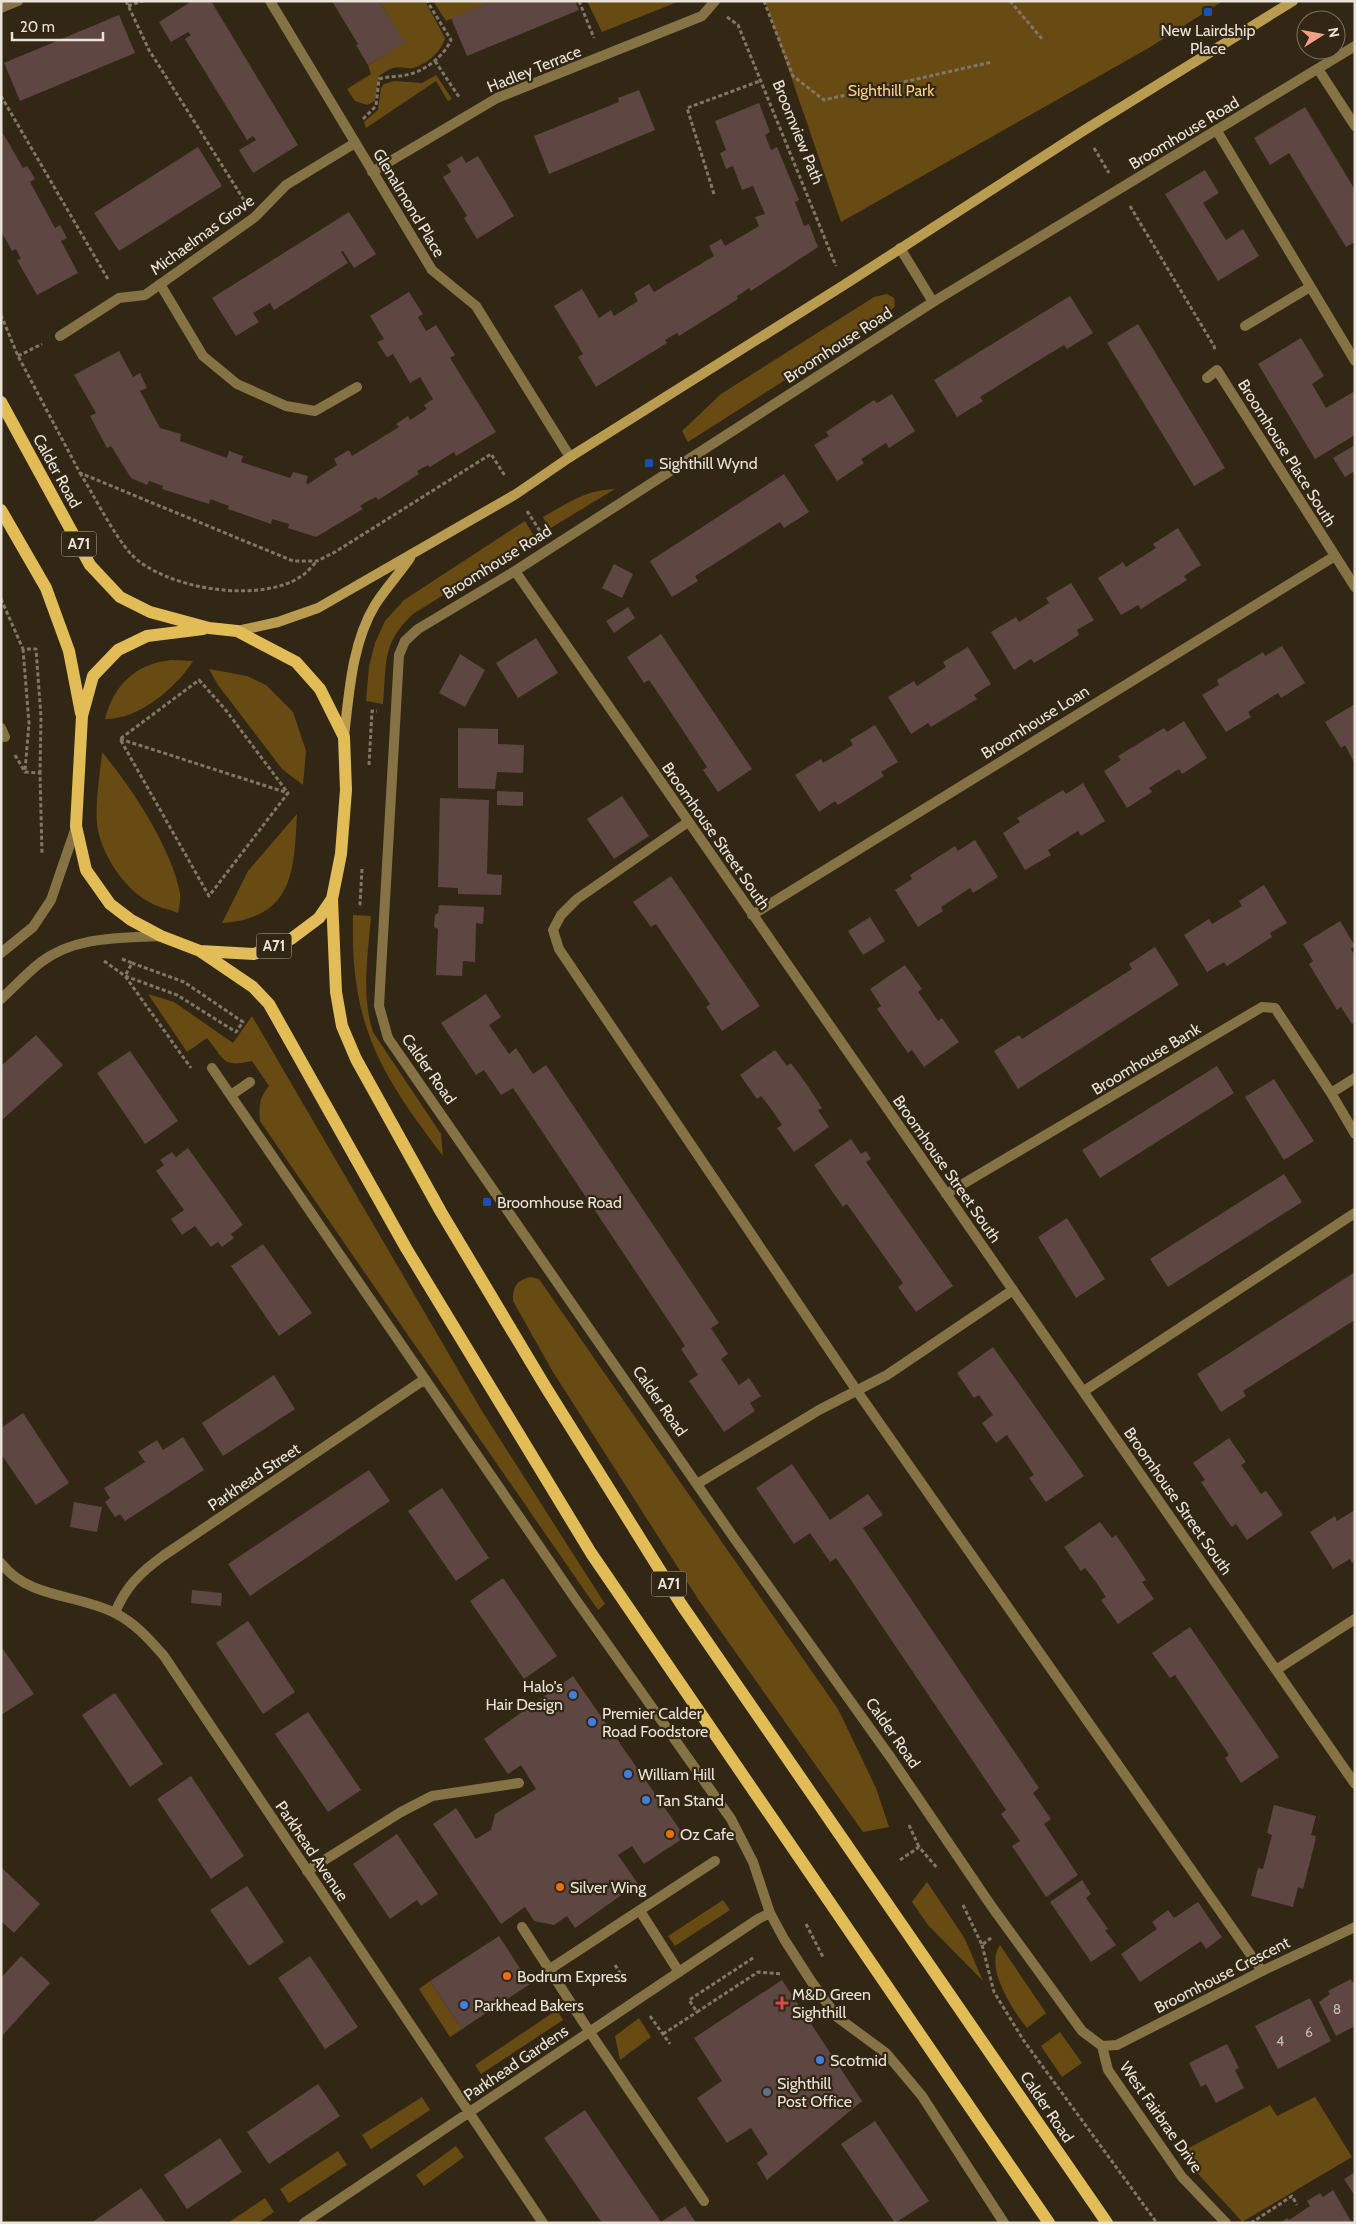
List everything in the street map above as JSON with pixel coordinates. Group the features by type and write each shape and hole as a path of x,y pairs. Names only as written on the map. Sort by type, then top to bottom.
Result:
{"main road":[{"path":"237,631 278,622 318,608 516,494 570,457 844,285 1083,131 1292,1"},
{"name":"Calder Road","path":"1,402 90,565 120,597 150,612 209,628 237,631 296,662 320,689 344,737 346,790 341,854 332,899 336,992 342,1026 356,1059 442,1212 560,1410 681,1604 1107,2223"},
{"name":"Calder Road","path":"1,510 46,588 68,651 82,716"},
{"path":"344,737 349,691 361,634 375,605 414,554"},
{"name":"Calder Road","path":"209,628 147,636 118,650 93,676 82,716 76,826 86,870 110,904 130,920 160,936 200,951 253,987 270,1004 406,1248 591,1553 1049,2223"},
{"name":"Calder Road","path":"200,951 254,954 291,939 320,918 332,899"}],"street":[{"path":"1,8 18,1"},
{"name":"Glenalmond Place","path":"270,1 432,270 476,306 570,457"},
{"name":"Hadley Terrace","path":"372,172 497,98 702,16 714,4"},
{"name":"Broomhouse Road","path":"395,711 399,655 405,641 418,629 514,571 933,302 1355,46"},
{"path":"1318,69 1355,126"},
{"path":"1217,131 1355,361"},
{"name":"Michaelmas Grove","path":"60,336 119,298 145,295 255,217 286,186 355,143"},
{"path":"900,248 933,302"},
{"path":"160,284 203,356 237,384 286,406 315,411 357,387"},
{"path":"1245,326 1310,287"},
{"name":"Broomhouse Place South","path":"1207,378 1217,370 1355,587"},
{"name":"Broomhouse Loan","path":"752,915 1335,556"},
{"name":"Broomhouse Street South","path":"514,571 1355,1784"},
{"name":"Calder Road","path":"395,711 380,1006 388,1038 697,1484 891,1758 1075,2025 1102,2046"},
{"path":"688,822 577,899 561,915 553,930 559,949 857,1390 1262,1971"},
{"path":"1,953 33,927 51,900 63,872 76,826"},
{"path":"1,999 41,961 73,944 111,938 160,936"},
{"name":"Broomhouse Bank","path":"946,1194 1262,1007 1274,1008 1331,1093 1355,1134"},
{"path":"212,1068 425,1379 731,1819 753,1862 770,1913 784,1939 837,2017 886,2053 922,2096 1004,2223"},
{"path":"1331,1093 1355,1078"},
{"path":"230,1095 250,1082"},
{"path":"1084,1391 1355,1213"},
{"path":"697,1484 818,1410 887,1375 1014,1290"},
{"name":"Parkhead Street","path":"114,1613 121,1596 137,1576 163,1556 425,1379"},
{"name":"Parkhead Avenue","path":"1,1563 8,1571 25,1583 47,1593 114,1613 142,1632 164,1656 542,2223"},
{"path":"1276,1670 1355,1619"},
{"path":"307,1872 401,1812 432,1796 519,1783"},
{"path":"550,1969 715,1861"},
{"path":"640,1911 679,1972"},
{"name":"Parkhead Gardens","path":"304,2223 758,1919 770,1913"},
{"path":"522,1927 704,2201"},
{"name":"Broomhouse Crescent","path":"1102,2046 1129,2040 1262,1971 1355,1927"},
{"name":"West Fairbrae Drive","path":"1102,2046 1108,2070 1182,2177 1226,2223"}],"path":[{"path":"126,1 149,50 255,217"},
{"path":"128,6 143,1"},
{"path":"348,133 376,106 379,79 410,74 435,61 447,50 451,40 427,1"},
{"path":"579,1 601,57"},
{"path":"764,1 793,76 824,100 992,62"},
{"path":"1010,1 1042,40"},
{"name":"Broomview Path","path":"714,4 738,25 844,285"},
{"path":"435,61 470,114"},
{"path":"714,194 687,108 760,81"},
{"path":"1,96 119,298"},
{"path":"1083,131 1214,346 1217,370"},
{"path":"1,316 18,356 80,473 132,555 168,577 204,589 237,592 266,589 301,577 317,561 335,552 491,454 550,547"},
{"path":"18,356 60,336"},
{"path":"80,473 293,561 317,561"},
{"path":"1,598 23,649 28,723 25,772"},
{"path":"23,649 36,649 41,717 41,860"},
{"path":"120,739 199,680 226,709 288,793"},
{"path":"3,733 25,772"},
{"path":"120,739 288,793"},
{"path":"120,739 209,896 288,793"},
{"path":"25,772 40,773"},
{"path":"107,958 100,957 125,976 177,996 236,1032 243,1022 184,982 114,958"},
{"path":"125,976 132,963"},
{"path":"125,976 190,1068 212,1068"},
{"path":"900,1860 918,1847 942,1874"},
{"path":"962,1902 982,1945 994,1992 1024,2041 1157,2223"},
{"path":"982,1945 1006,1926"},
{"path":"697,2012 689,2000 753,1958"},
{"path":"663,2034 758,1972"},
{"path":"1251,2223 1292,2196 1297,2204"}],"green space":[{"path":"379,1 425,1 445,38 441,48 423,63 413,68 398,67 389,69 379,76 375,101 367,105 355,101 347,89 371,74 368,65 404,42"},
{"path":"433,1 493,1 446,21"},
{"path":"587,1 680,1 602,32"},
{"name":"Sighthill Park","path":"765,1 1223,1 1147,49 841,222"},
{"path":"436,75 452,99 448,101 436,81 366,128 364,122 378,110 381,88 384,84 394,81 422,83"},
{"path":"887,294 894,298 895,306 887,315 688,442 682,431 721,394 874,297"},
{"path":"615,489 549,529 543,517 569,502 586,495"},
{"path":"525,521 535,538 413,614 403,625 390,645 386,665 383,704 366,701 369,667 375,643 385,621 404,600"},
{"path":"171,660 193,661 177,682 143,708 118,718 105,719 114,696 128,678 147,666"},
{"path":"209,669 247,676 266,685 293,712 306,751 303,785 282,769 218,685"},
{"path":"102,752 126,783 149,819 168,857 180,893 178,913 149,902 140,896 122,879 108,858 97,824 97,797"},
{"path":"297,814 291,872 285,888 277,901 264,912 246,919 222,923 248,871"},
{"path":"353,915 371,916 366,989 369,1018 373,1032 441,1134 443,1156 402,1098 386,1072 373,1045 363,1017 357,987 353,953"},
{"path":"148,994 174,1002 233,1043 252,1016 482,1411 605,1604 598,1610 260,1121 260,1102 269,1086 252,1061 229,1063 221,1057 207,1038 187,1052"},
{"path":"531,1277 539,1279 838,1709 876,1788 889,1827 863,1832 700,1602 553,1372 513,1301 516,1285 522,1280"},
{"path":"927,1882 965,1939 983,1981 928,1925 912,1902"},
{"path":"723,1900 730,1910 675,1946 668,1936"},
{"path":"1000,1945 1046,2013 1027,2028 1008,2000 998,1976 996,1954"},
{"path":"430,1981 462,2029 450,2037 419,1989"},
{"path":"557,2010 563,2020 481,2074 475,2065"},
{"path":"639,2018 651,2037 620,2060 615,2036"},
{"path":"1060,2032 1082,2063 1062,2077 1041,2046"},
{"path":"422,2097 430,2110 371,2149 362,2135"},
{"path":"1315,2097 1352,2157 1242,2222 1195,2171 1181,2152 1270,2105 1277,2116"},
{"path":"456,2146 464,2157 424,2186 416,2175"},
{"path":"338,2151 347,2165 289,2203 280,2189"},
{"path":"265,2198 274,2212 258,2223 228,2223"}],"building":[{"path":"192,1 211,1 298,145 253,173 239,150 256,140 253,136 247,140 185,39 191,35 188,32 171,42 159,22"},
{"path":"332,1 379,1 405,42 368,65 356,45 358,44"},
{"path":"493,1 575,1 579,10 467,56 451,18"},
{"path":"119,15 135,53 20,101 4,63"},
{"path":"639,90 655,130 549,174 534,136 619,102 618,98"},
{"path":"759,103 770,132 765,135 771,150 777,147 799,200 795,202 804,226 809,224 818,247 751,291 749,288 737,296 738,299 679,336 677,333 665,340 667,343 596,387 578,357 583,354 554,306 582,289 599,318 611,310 614,316 638,301 634,293 649,284 654,292 714,256 709,246 721,239 725,246 759,226 755,217 765,214 753,186 742,190 733,166 726,169 720,153 726,150 715,121"},
{"path":"1305,107 1355,190 1355,242 1346,247 1289,153 1270,165 1254,138"},
{"path":"1,130 23,168 27,166 35,179 30,182 55,228 60,225 67,238 61,241 78,273 37,295 17,260 21,259 16,249 12,251 1,231"},
{"path":"198,147 222,186 119,251 94,213"},
{"path":"462,156 466,163 478,156 514,216 477,239 464,218 467,216 443,177 451,172 447,165"},
{"path":"1205,170 1219,193 1203,203 1226,240 1243,229 1259,256 1218,281 1165,194"},
{"path":"349,212 376,254 354,268 343,251 341,252 348,263 274,310 270,303 253,313 259,322 236,336 212,298"},
{"path":"409,292 423,314 418,317 426,331 436,325 455,355 450,358 496,432 456,456 454,452 430,467 428,465 417,471 419,474 378,500 376,497 368,501 360,506 363,509 316,537 288,528 289,524 272,519 271,524 228,509 229,506 210,499 209,504 162,489 163,486 149,481 147,485 131,478 111,446 107,448 90,416 96,413 74,375 119,351 133,377 140,373 147,388 140,391 160,428 181,434 180,441 227,458 229,451 243,456 241,462 290,478 293,472 308,476 306,483 308,484 337,465 334,459 349,450 352,456 399,427 396,424 408,416 410,420 427,409 424,405 433,399 420,377 410,383 393,354 387,357 377,342 384,339 370,316"},
{"path":"1070,296 1093,333 1067,349 1064,345 1023,370 980,397 983,401 957,417 934,380"},
{"path":"1138,324 1225,468 1194,486 1107,343"},
{"path":"1301,338 1324,376 1312,384 1326,408 1355,391 1355,435 1315,459 1258,364"},
{"path":"892,394 915,431 889,448 886,443 861,459 864,463 837,481 814,445 829,436 826,432 874,400 877,403"},
{"path":"1355,445 1355,471 1345,477 1333,458"},
{"path":"784,474 809,512 784,528 780,522 695,576 698,581 672,597 650,561"},
{"path":"1178,528 1201,565 1184,576 1187,580 1141,609 1138,605 1121,615 1098,578 1123,562 1126,567 1156,548 1153,544"},
{"path":"614,564 633,574 622,598 602,588"},
{"path":"1071,583 1094,620 1077,630 1079,635 1057,649 1034,663 1031,659 1014,670 991,632 1016,617 1019,622 1049,603 1046,598"},
{"path":"628,607 635,618 614,633 606,621"},
{"path":"661,634 752,769 718,792 703,770 707,767 660,696 649,680 644,683 627,657"},
{"path":"536,638 558,673 518,698 496,663"},
{"path":"1282,646 1305,683 1281,698 1278,693 1248,712 1251,717 1226,732 1202,695 1219,685 1217,680 1263,652 1265,656"},
{"path":"968,647 991,684 974,695 977,699 931,727 928,723 911,734 888,697 914,681 917,686 946,667 943,662"},
{"path":"460,654 485,670 465,707 439,693"},
{"path":"1355,704 1355,764 1345,745 1341,748 1325,722"},
{"path":"1184,721 1207,758 1182,774 1179,769 1149,788 1152,792 1127,808 1104,771 1121,760 1118,756 1164,728 1167,732"},
{"path":"875,725 898,762 881,772 884,776 838,805 835,801 819,812 795,775 821,759 823,763 853,745 850,740"},
{"path":"458,728 498,729 498,744 524,745 523,773 497,772 495,789 458,788"},
{"path":"1083,783 1105,821 1081,836 1078,831 1048,850 1051,855 1025,870 1003,833 1020,822 1017,818 1063,790 1066,794"},
{"path":"497,791 523,792 523,806 497,805"},
{"path":"622,796 649,836 614,859 587,819"},
{"path":"440,798 489,800 487,874 502,875 501,895 458,894 458,888 438,887"},
{"path":"975,840 998,877 973,893 970,888 941,907 943,911 918,927 895,890 912,879 910,875 955,846 958,851"},
{"path":"671,876 760,1006 722,1031 706,1007 710,1004 656,924 651,927 633,902"},
{"path":"1264,885 1287,923 1270,933 1272,937 1227,966 1224,962 1207,972 1184,935 1209,919 1212,924 1242,906 1239,901"},
{"path":"439,905 484,907 483,924 476,923 475,962 463,961 462,976 436,975 438,929 434,927 435,915 438,913"},
{"path":"870,917 885,941 863,955 848,931"},
{"path":"1340,921 1355,946 1351,949 1355,956 1355,1022 1352,1024 1341,1007 1337,1010 1309,964 1313,961 1303,944"},
{"path":"1155,947 1179,985 1018,1089 994,1051 1019,1035 1022,1039 1132,969 1129,964"},
{"path":"905,965 922,989 918,992 938,1021 942,1018 959,1042 924,1067 912,1050 908,1053 877,1009 881,1006 870,989"},
{"path":"486,994 501,1017 489,1025 509,1054 516,1048 533,1074 546,1065 719,1323 711,1328 728,1354 721,1359 739,1385 749,1378 761,1396 750,1403 755,1411 724,1432 689,1381 698,1375 681,1349 685,1346 513,1088 501,1095 484,1070 476,1075 441,1023"},
{"path":"36,1035 63,1065 1,1121 1,1066"},
{"path":"775,1050 787,1066 791,1063 807,1085 822,1108 818,1110 829,1127 794,1152 777,1128 782,1125 772,1110 761,1096 757,1099 740,1075"},
{"path":"130,1051 178,1121 145,1144 97,1073"},
{"path":"1217,1066 1234,1093 1100,1178 1082,1150"},
{"path":"1274,1079 1314,1141 1284,1160 1245,1097"},
{"path":"851,1139 861,1154 866,1151 871,1159 866,1162 953,1286 916,1312 898,1287 903,1283 847,1204 843,1207 814,1165"},
{"path":"188,1148 243,1225 231,1234 234,1238 222,1247 218,1242 211,1247 195,1226 182,1235 171,1219 184,1210 156,1171 164,1165 160,1160 172,1152 176,1157"},
{"path":"1284,1174 1302,1202 1168,1287 1150,1259"},
{"path":"1067,1218 1105,1279 1076,1298 1038,1237"},
{"path":"263,1244 312,1313 279,1336 231,1266"},
{"path":"1355,1272 1355,1323 1353,1321 1243,1391 1246,1396 1221,1412 1197,1374"},
{"path":"993,1347 1084,1476 1046,1502 1029,1478 1034,1475 1007,1435 996,1443 982,1423 993,1415 979,1395 974,1398 957,1373"},
{"path":"274,1375 295,1409 223,1456 202,1423"},
{"path":"23,1413 69,1483 36,1505 1,1454 1,1428"},
{"path":"183,1437 204,1470 125,1521 120,1514 115,1517 105,1502 110,1498 104,1488 145,1462 138,1452 157,1440 163,1450"},
{"path":"1229,1438 1246,1462 1241,1465 1261,1494 1266,1491 1283,1515 1247,1540 1236,1524 1232,1527 1228,1522 1201,1482 1205,1480 1193,1463"},
{"path":"792,1464 830,1520 868,1494 883,1515 863,1528 1039,1788 1033,1793 1051,1819 1044,1824 1078,1875 1046,1897 1012,1846 1020,1841 1001,1814 1006,1810 836,1558 830,1562 810,1533 794,1544 756,1488"},
{"path":"369,1470 390,1501 250,1596 228,1564"},
{"path":"442,1488 489,1558 456,1581 408,1511"},
{"path":"74,1502 102,1507 97,1532 70,1527"},
{"path":"1355,1510 1355,1561 1352,1563 1350,1559 1333,1569 1310,1532 1335,1516 1337,1521"},
{"path":"1100,1522 1112,1538 1116,1535 1146,1580 1142,1582 1154,1599 1118,1624 1101,1600 1106,1597 1096,1582 1085,1568 1081,1571 1064,1547"},
{"path":"503,1578 557,1656 524,1679 470,1601"},
{"path":"192,1590 222,1593 221,1606 191,1603"},
{"path":"248,1621 295,1692 263,1714 216,1643"},
{"path":"1190,1627 1279,1757 1241,1783 1225,1758 1229,1755 1175,1675 1170,1678 1152,1653"},
{"path":"1,1646 34,1694 1,1715"},
{"path":"573,1676 685,1837 644,1864 632,1846 618,1855 640,1887 634,1892 630,1889 575,1928 567,1916 554,1925 534,1921 525,1907 501,1924 433,1824 456,1808 476,1839 491,1830 495,1814 536,1789 521,1765 508,1774 484,1739"},
{"path":"115,1693 163,1764 130,1787 82,1715"},
{"path":"308,1712 361,1790 328,1812 275,1734"},
{"path":"191,1776 244,1856 211,1879 157,1799"},
{"path":"1274,1805 1316,1816 1311,1835 1316,1836 1315,1842 1303,1889 1298,1887 1293,1907 1251,1896 1258,1868 1263,1869 1272,1835 1267,1833"},
{"path":"397,1834 438,1894 421,1906 417,1900 390,1919 353,1864"},
{"path":"1,1867 40,1904 14,1933 1,1921"},
{"path":"1082,1880 1091,1894 1086,1898 1108,1929 1105,1930 1116,1945 1091,1962 1050,1902"},
{"path":"247,1886 284,1942 249,1966 210,1910"},
{"path":"1198,1902 1222,1937 1206,1949 1201,1941 1140,1982 1121,1954 1157,1929 1152,1922 1168,1910 1174,1918"},
{"path":"499,1936 530,1984 462,2029 430,1981"},
{"path":"21,1956 50,1983 1,2037 1,1978"},
{"path":"310,1956 358,2027 325,2049 278,1978"},
{"path":"1351,1979 1352,1982 1355,1981 1355,2026 1336,2036 1319,2002 1330,1994 1328,1991"},
{"path":"782,1980 862,2101 767,2180 757,2163 768,2154 751,2128 727,2143 697,2098 722,2081 694,2038"},
{"path":"1310,1998 1331,2041 1278,2069 1255,2026"},
{"path":"1227,2044 1239,2068 1235,2070 1244,2088 1216,2103 1206,2084 1201,2087 1189,2063"},
{"path":"318,2084 340,2116 269,2164 247,2132"},
{"path":"585,2110 661,2222 685,2206 696,2223 602,2223 544,2138"},
{"path":"875,2121 929,2201 895,2223 841,2144"},
{"path":"220,2138 242,2172 187,2209 164,2175"},
{"path":"1355,2172 1355,2196 1344,2179"},
{"path":"141,2188 166,2223 91,2223"},
{"path":"1333,2190 1352,2223 1280,2223 1287,2218 1289,2220 1310,2206 1307,2201 1320,2193 1323,2197"}],"place":[{"name":"New Lairdship Place","path":"1208,12"},
{"name":"Sighthill Wynd","path":"649,463"},
{"name":"Broomhouse Road","path":"487,1202"},
{"name":"Halo's Hair Design","path":"573,1695"},
{"name":"Premier Calder Road Foodstore","path":"592,1722"},
{"name":"William Hill","path":"628,1774"},
{"name":"Tan Stand","path":"646,1800"},
{"name":"Oz Cafe","path":"670,1834"},
{"name":"Silver Wing","path":"560,1887"},
{"name":"Bodrum Express","path":"507,1976"},
{"name":"M&D Green Sighthill","path":"782,2003"},
{"name":"Parkhead Bakers","path":"464,2005"},
{"name":"Scotmid","path":"820,2060"},
{"name":"Sighthill Post Office","path":"767,2092"}]}
